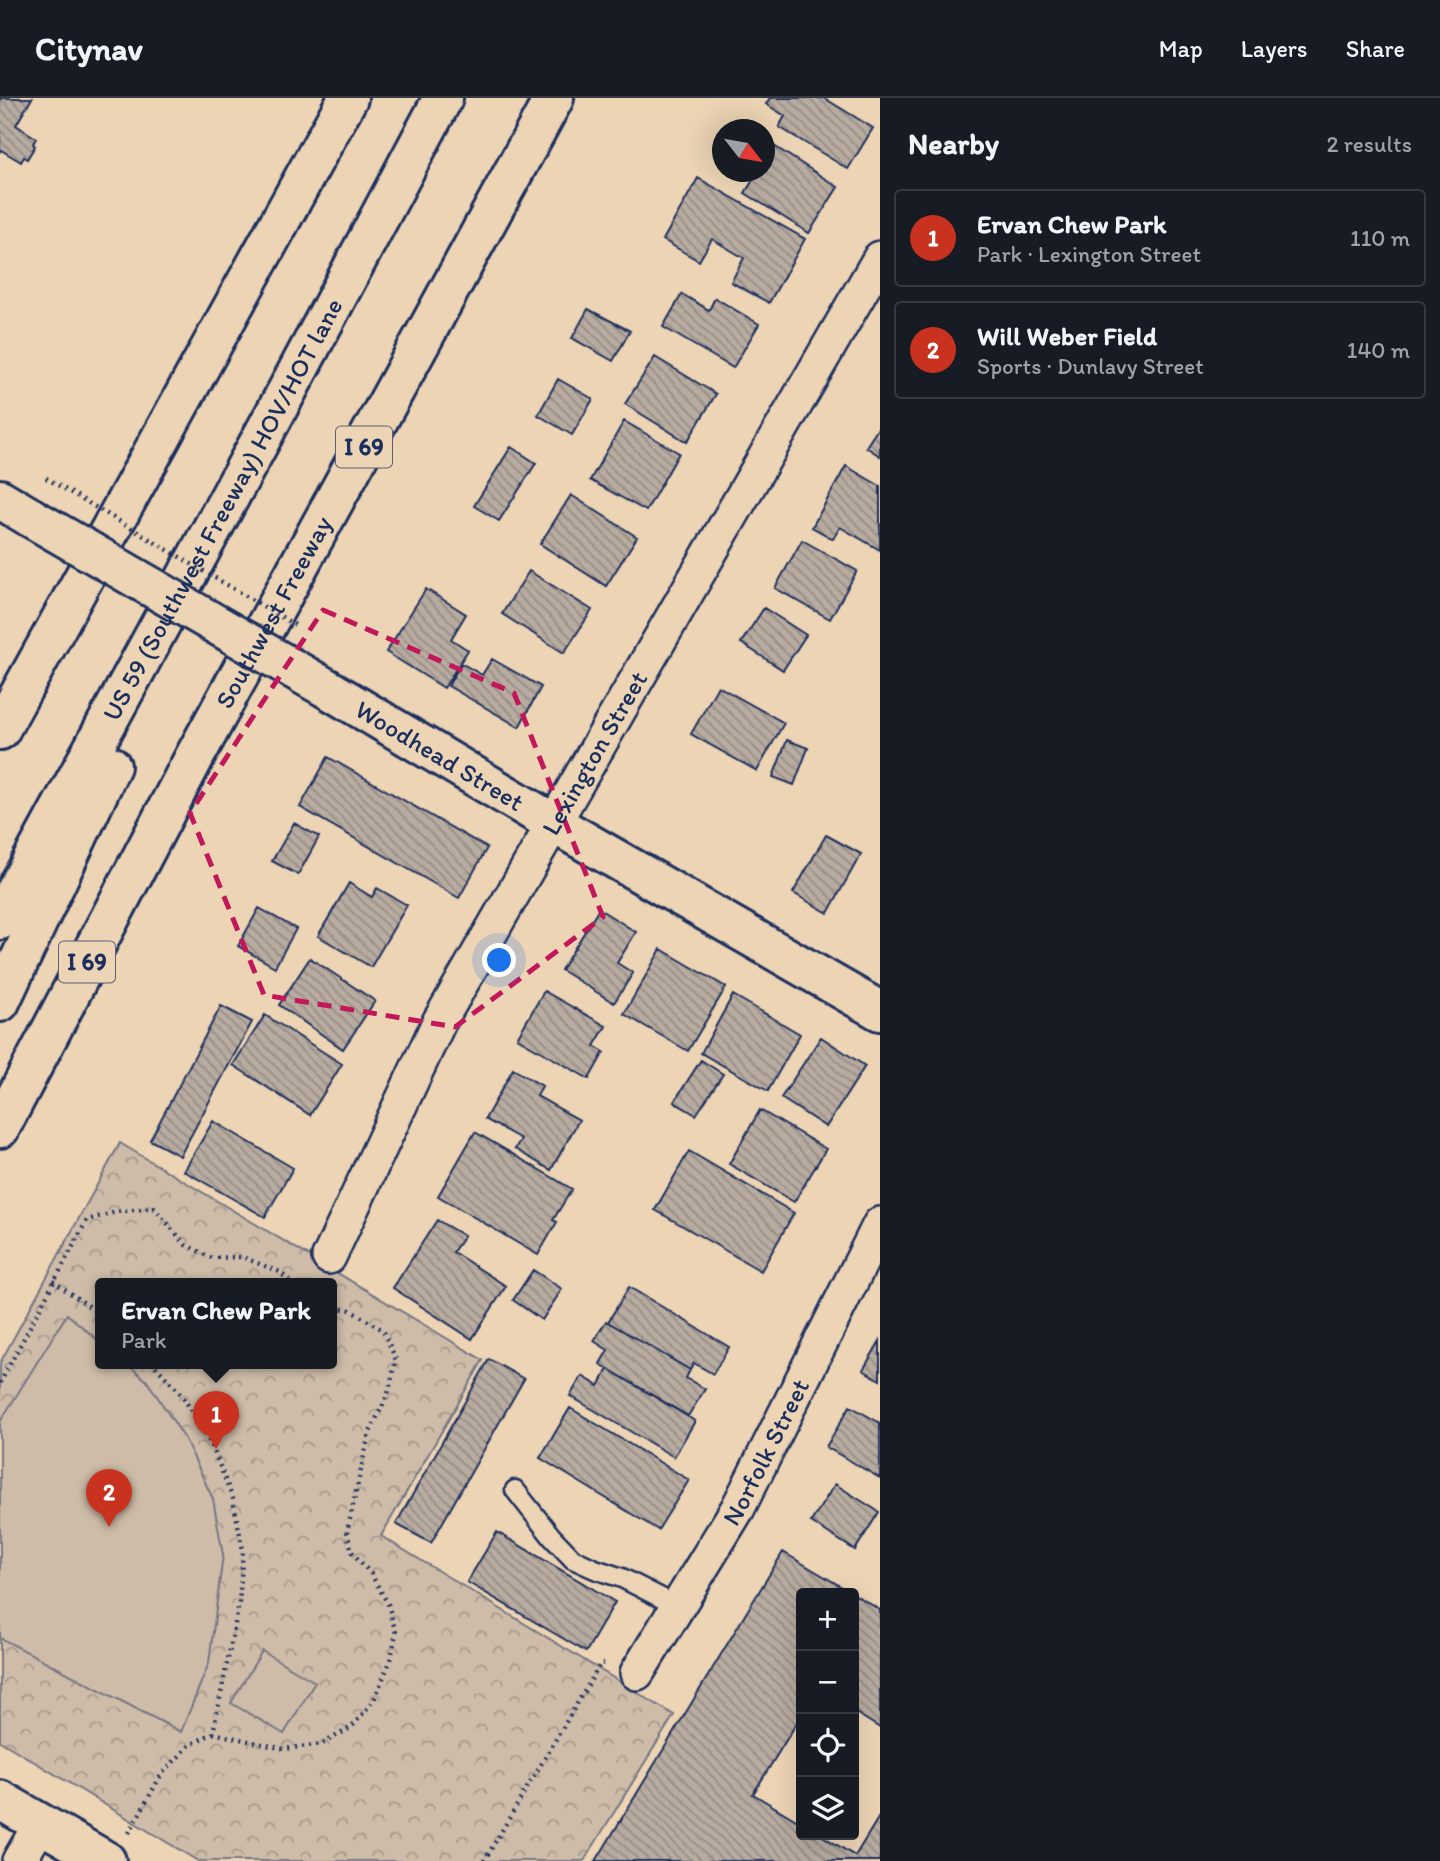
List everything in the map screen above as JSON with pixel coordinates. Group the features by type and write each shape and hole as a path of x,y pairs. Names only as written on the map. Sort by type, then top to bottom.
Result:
{"main road":[{"path":"0,730 348,98"},
{"name":"US 59 (Southwest Freeway) HOV/HOT lane","path":"0,920 443,98"},
{"name":"Southwest Freeway","path":"0,1128 195,756 554,98"},
{"path":"0,882 286,393"},
{"path":"0,1002 286,393"},
{"name":"Woodhead Street","path":"15,508 880,1011"},
{"path":"0,1800 41,1823 117,1848"}],"street":[{"name":"Lexington Street","path":"329,1257 439,1022 880,258"},
{"name":"Norfolk Street","path":"637,1673 738,1508 880,1224"},
{"path":"19,1861 41,1823"}],"lane":[{"path":"515,1490 557,1544 573,1559 622,1578 677,1606"}],"path":[{"path":"46,478 304,630"},
{"path":"0,1383 87,1220 116,1212 154,1208 186,1245 212,1258 242,1257 280,1272 286,1278"},
{"path":"53,1281 95,1310"},
{"path":"117,1848 161,1775 190,1745 214,1733 284,1749 323,1744 352,1727 374,1700 391,1659 396,1633 388,1604 371,1574 352,1552 346,1532 369,1434 388,1394 396,1360 383,1330 351,1310 337,1308"},
{"path":"158,1369 182,1395 211,1444 233,1499 243,1550 239,1604 214,1733"},
{"path":"484,1861 601,1663 637,1673"}],"highlighted area":[{"path":"323,610 514,693 603,917 455,1027 264,995 190,813"}],"green space":[{"path":"120,1143 483,1360 381,1536 674,1715 584,1861 198,1861 0,1741 0,1363"},
{"path":"67,1314 95,1338 95,1369 133,1369 147,1381 185,1439 213,1499 223,1555 209,1663 181,1732 0,1638 0,1422"},
{"path":"262,1651 315,1682 284,1734 231,1703"}],"building":[{"path":"0,98 32,98 16,125 36,138 33,144 35,146 27,159 24,157 21,162 1,150 0,152"},
{"path":"770,98 824,98 873,128 848,169 779,127 785,116 766,104"},
{"path":"775,147 838,187 809,233 745,193 752,182 775,182"},
{"path":"698,178 805,239 769,303 731,282 744,258 712,239 699,261 663,240"},
{"path":"682,294 709,310 715,298 759,324 733,368 663,327"},
{"path":"588,309 630,331 613,361 572,338"},
{"path":"655,357 716,394 687,442 625,404"},
{"path":"558,379 593,399 572,435 538,415"},
{"path":"624,421 679,453 646,511 590,480"},
{"path":"880,425 880,456 866,447"},
{"path":"511,447 536,463 499,521 474,506"},
{"path":"846,466 880,486 880,550 840,527 833,539 812,527"},
{"path":"571,495 637,537 606,586 540,544"},
{"path":"802,540 857,571 830,619 775,588"},
{"path":"529,571 592,610 564,653 502,614"},
{"path":"426,589 466,614 451,639 468,650 444,688 386,652"},
{"path":"764,608 806,635 783,670 741,643"},
{"path":"492,659 541,687 519,727 448,686 461,663 482,675"},
{"path":"718,686 784,723 757,771 691,734"},
{"path":"787,740 808,748 794,785 773,777"},
{"path":"328,757 487,848 459,898 300,807"},
{"path":"294,823 319,837 298,875 272,861"},
{"path":"826,835 861,854 828,913 793,893"},
{"path":"349,883 372,897 377,888 407,905 371,967 318,936"},
{"path":"259,908 296,929 275,967 238,946"},
{"path":"599,909 636,932 617,963 633,973 614,1003 561,970"},
{"path":"661,949 726,987 688,1051 624,1014"},
{"path":"310,958 375,1001 343,1049 279,1005"},
{"path":"544,991 606,1026 594,1046 604,1052 589,1079 517,1038"},
{"path":"733,995 800,1034 768,1091 701,1053"},
{"path":"221,1006 252,1022 180,1156 150,1140"},
{"path":"265,1015 342,1064 310,1115 233,1065"},
{"path":"821,1037 865,1066 826,1127 781,1098"},
{"path":"701,1060 723,1074 696,1115 674,1102"},
{"path":"513,1069 542,1086 537,1096 579,1120 551,1170 515,1149 521,1139 485,1119"},
{"path":"760,1110 826,1149 794,1202 729,1164"},
{"path":"213,1121 293,1168 265,1217 184,1171"},
{"path":"475,1132 572,1189 553,1220 557,1222 538,1255 438,1196"},
{"path":"689,1151 794,1213 761,1271 655,1210"},
{"path":"437,1220 464,1236 453,1252 506,1286 472,1339 393,1288"},
{"path":"533,1270 562,1289 542,1320 513,1300"},
{"path":"629,1287 729,1347 713,1374 694,1363 690,1370 608,1322"},
{"path":"606,1321 690,1370 686,1378 705,1389 688,1416 600,1364 608,1350 594,1341"},
{"path":"880,1341 880,1380 863,1370"},
{"path":"489,1359 524,1379 431,1543 396,1524"},
{"path":"608,1369 695,1421 674,1457 570,1396 582,1376 599,1386"},
{"path":"850,1406 880,1423 880,1478 826,1447"},
{"path":"570,1408 689,1480 658,1530 540,1458"},
{"path":"835,1484 879,1512 855,1550 811,1522"},
{"path":"497,1532 615,1602 586,1652 467,1582"},
{"path":"783,1552 844,1588 796,1588 796,1724 753,1794 796,1820 796,1840 829,1840 855,1856 880,1815 880,1861 596,1861"},
{"path":"859,1597 880,1610 880,1728 859,1715"}],"place":[{"name":"Ervan Chew Park","path":"216,1449"},
{"name":"Will Weber Field","path":"109,1527"}]}
